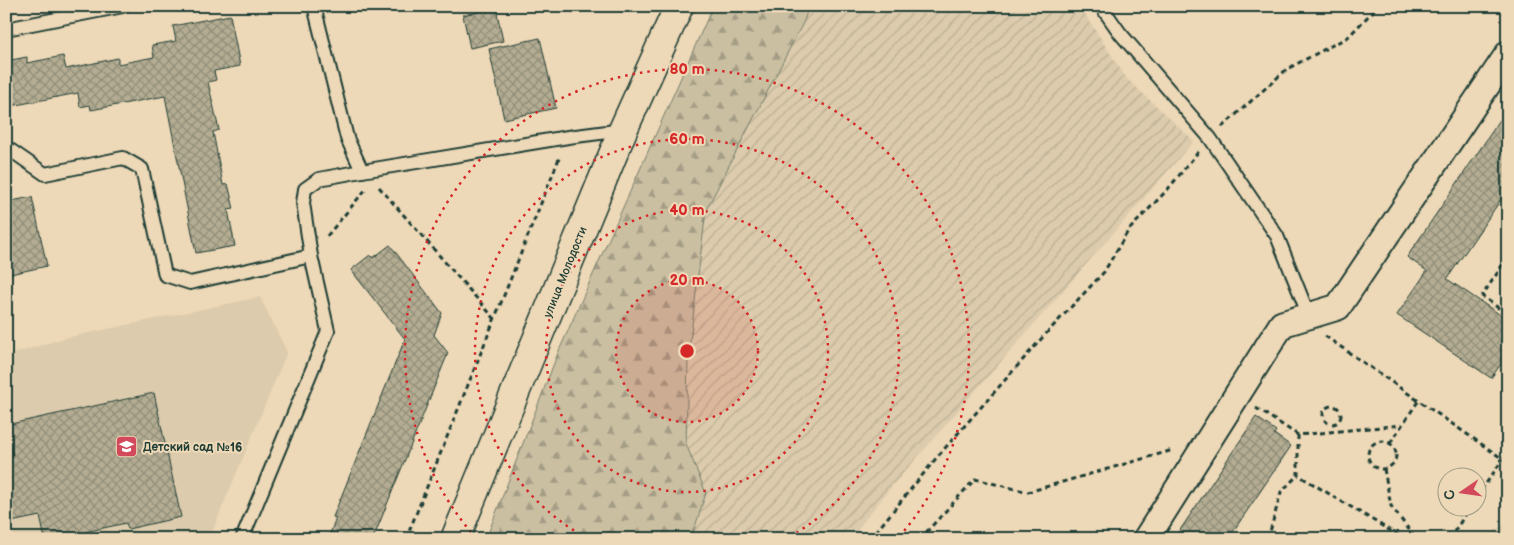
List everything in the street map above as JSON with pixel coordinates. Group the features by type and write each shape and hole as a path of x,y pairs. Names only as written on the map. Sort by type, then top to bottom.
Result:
{"street":[{"name":"улица Молодости","path":"455,539 623,130 680,6"},
{"path":"1146,539 1282,324 1338,307 1508,54"}],"lane":[{"path":"6,29 123,6"},
{"path":"314,6 347,138 362,170"},
{"path":"1101,6 1120,33 1210,138 1277,236 1309,316"},
{"path":"242,539 328,331 311,256 303,204 305,189 319,179 362,170 568,136 623,130"},
{"path":"6,147 45,174 123,158 142,169 165,275 190,283 311,256"}],"path":[{"path":"870,539 938,456 1042,338 1104,272 1128,231 1168,189 1210,138 1287,69 1348,37 1378,6"},
{"path":"406,539 496,320 568,136"},
{"path":"362,170 373,180 496,320"},
{"path":"311,256 373,180"},
{"path":"1508,257 1482,296 1508,315"},
{"path":"1309,316 1322,334 1506,458"},
{"path":"1237,395 1298,435 1402,425"},
{"path":"1390,443 1419,400"},
{"path":"1329,406 1337,408 1340,413 1340,419 1334,423 1326,422 1323,418 1323,412 1329,406"},
{"path":"1334,423 1335,431"},
{"path":"1268,539 1281,492 1298,475 1298,435"},
{"path":"920,539 975,479 1028,492 1209,439"},
{"path":"1381,441 1390,443 1396,450 1396,460 1390,467 1384,469 1372,466 1368,453 1372,444 1381,441"},
{"path":"1486,485 1506,458 1508,452"},
{"path":"1384,469 1391,506 1413,535"},
{"path":"1298,475 1404,539"},
{"path":"1449,539 1463,518"}],"shaded area":[{"path":"798,6 1080,6 1126,78 1194,141 886,493 850,539 677,539 677,437 698,228"},
{"name":"Детский сад №16","path":"260,297 287,352 209,539 6,539 6,356 65,338"},
{"path":"1508,522 1508,539 1482,539"}],"green space":[{"path":"713,6 809,6 804,21 706,210 688,359 686,444 706,493 691,539 486,539 558,353"}],"building":[{"path":"496,8 503,41 470,48 463,15"},
{"path":"230,15 240,66 214,71 216,80 208,82 219,130 213,132 223,185 228,184 234,209 228,210 235,246 196,253 165,96 91,110 90,105 80,107 78,93 6,107 6,61 27,57 27,63 63,56 66,69 118,58 118,64 154,57 152,45 176,41 173,26"},
{"path":"540,38 556,108 504,119 489,49"},
{"path":"1508,108 1508,189 1447,279 1508,320 1508,354 1491,378 1397,315 1427,271 1407,257"},
{"path":"32,197 47,266 6,275 6,202"},
{"path":"390,245 442,313 434,335 448,353 373,539 328,539 336,518 333,517 405,339 351,270 370,255 373,258"},
{"path":"154,393 181,517 128,529 126,523 53,539 45,539 40,516 6,523 6,457 13,457 6,425"},
{"path":"1256,417 1276,431 1274,434 1291,446 1228,539 1174,539"}],"place":[{"name":"Детский сад №16","path":"127,447"}]}
